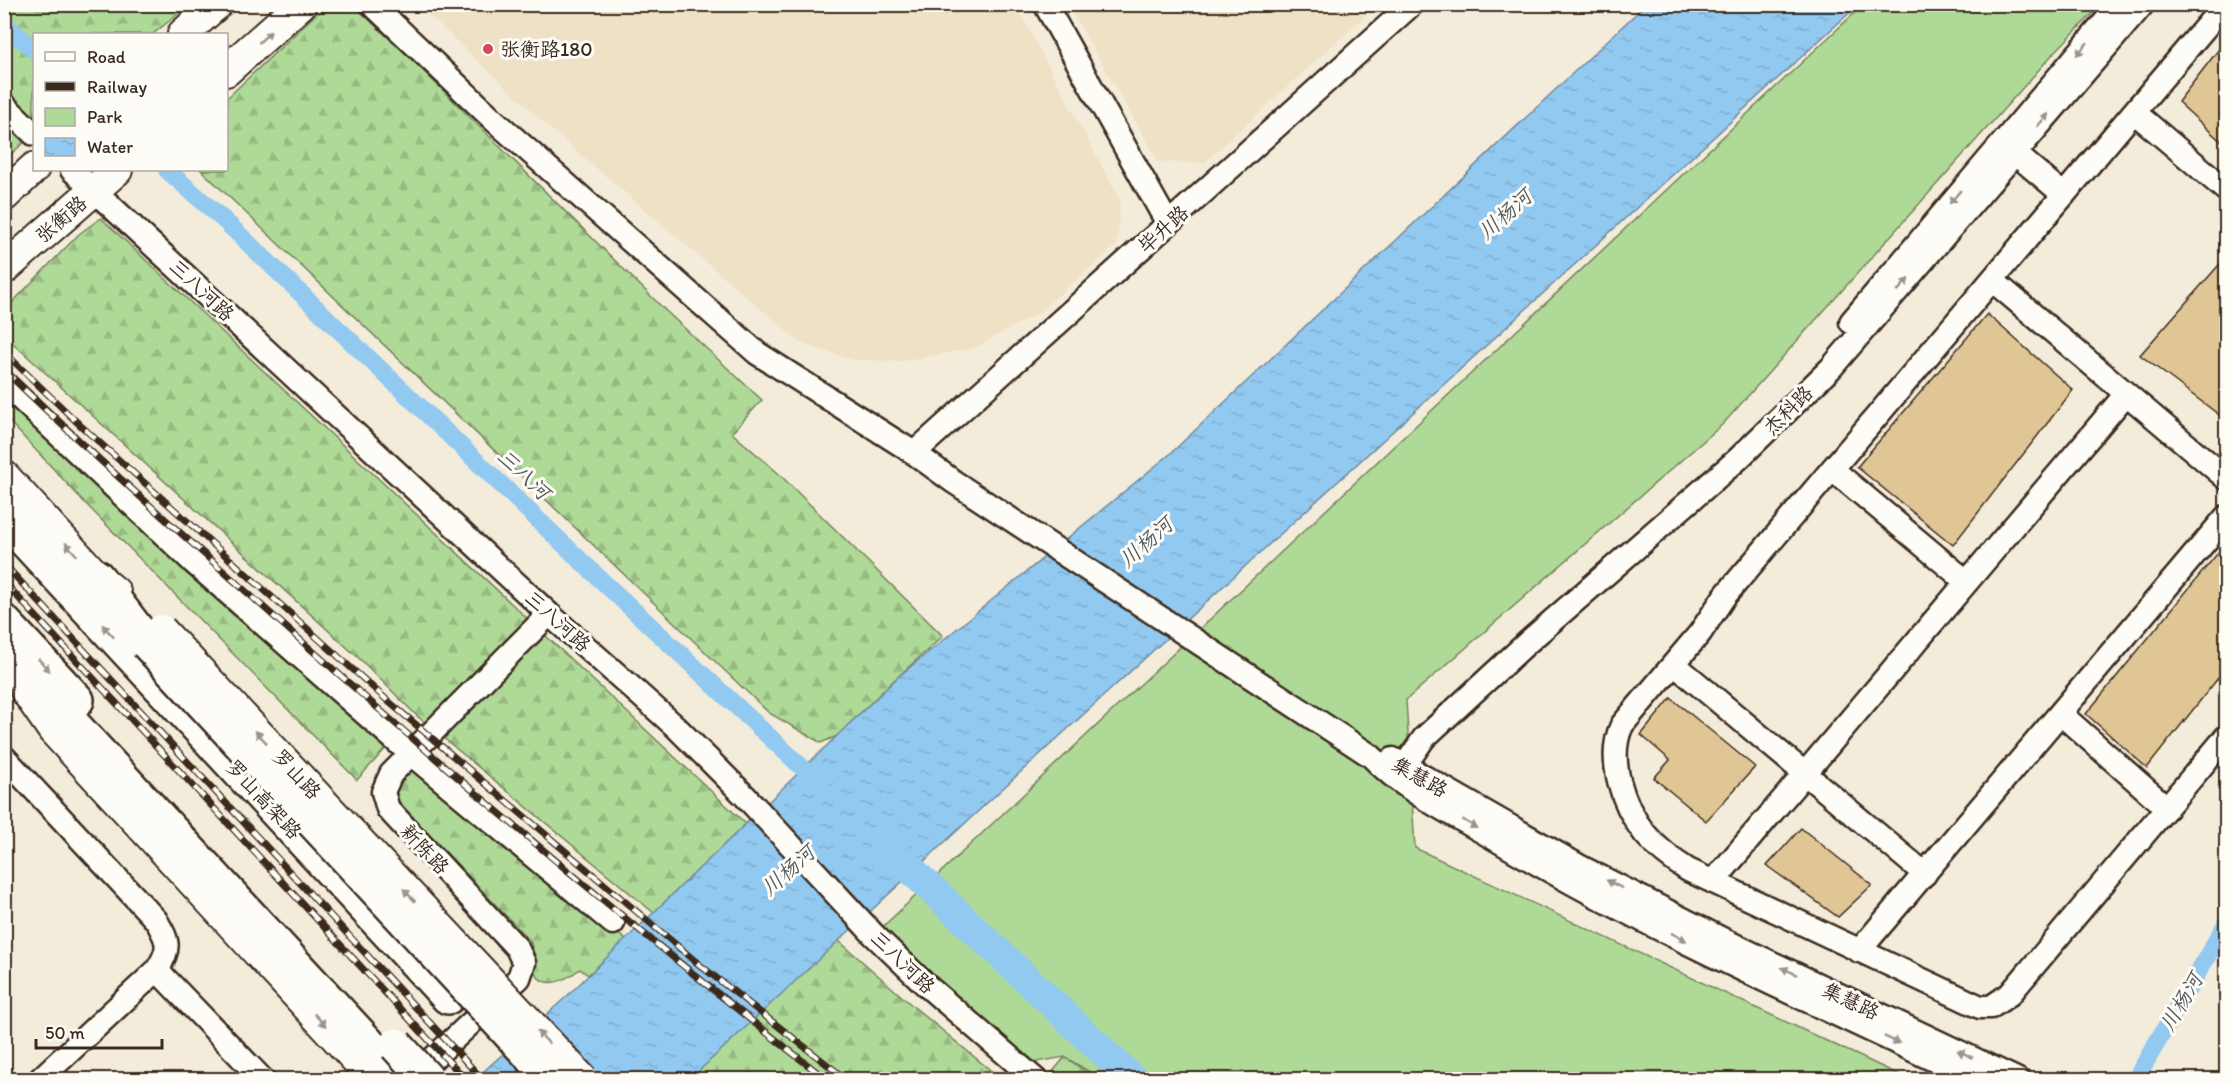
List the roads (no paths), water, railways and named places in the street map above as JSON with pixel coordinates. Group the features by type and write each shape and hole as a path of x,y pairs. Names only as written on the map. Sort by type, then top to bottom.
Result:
{"highway":[{"name":"罗山高架路","path":"4,518 524,1080"},
{"path":"97,577 154,637 553,1080"},
{"path":"4,622 428,1080"},
{"path":"4,661 60,723 402,1080"}],"main road":[{"path":"185,33 217,4"},
{"path":"228,69 301,4"},
{"path":"4,196 33,169"},
{"name":"张衡路","path":"4,269 108,178"},
{"path":"4,476 97,577"},
{"name":"罗山路","path":"154,637 583,1080"},
{"path":"60,723 375,1080"}],"street":[{"path":"372,4 495,121 757,352 914,453"},
{"path":"1045,4 1168,224"},
{"name":"毕升路","path":"914,453 1412,4"},
{"name":"杰科路","path":"1396,769 1424,738 1528,642 1738,459 1830,368 2008,148 2120,4"},
{"name":"杰科路","path":"2008,148 2144,4"},
{"path":"2225,4 1724,597 1700,633 1622,725 1618,732 1616,758 1618,777 1634,817 1645,834 1673,860 1713,882 1971,1005 1980,1007 1991,1006 2010,994 2226,738"},
{"path":"4,105 33,133"},
{"path":"2134,112 2226,190"},
{"path":"2008,148 2064,195"},
{"name":"三八河路","path":"76,171 108,178 298,380 549,614 676,727 745,796 874,935 935,993 1036,1080"},
{"path":"1992,280 2226,478"},
{"path":"4,383 193,562 411,754 613,923"},
{"path":"1713,882 2126,393"},
{"name":"集慧路","path":"914,453 954,482 1371,756 1452,794 1611,883 1728,942 2018,1080"},
{"path":"1832,469 1967,582"},
{"path":"1859,951 2226,517"},
{"name":"新陈路","path":"410,1080 519,978 524,963 517,948 388,809 383,792 391,774 549,614"},
{"path":"1674,664 1924,874"},
{"path":"2061,714 2167,808"},
{"path":"4,757 156,920 167,938 167,954 157,970 39,1080"},
{"name":"集慧路","path":"1396,769 1562,879 1720,958 1976,1080"},
{"path":"157,970 263,1080"}],"water":[{"path":"1645,5 1858,5 1001,790 690,1079 474,1080 566,997 898,677 1170,454"}],"waterway":[{"name":"三八河","path":"4,23 33,49"},
{"name":"三八河","path":"168,171 226,222 600,579 821,785"},
{"path":"884,844 1133,1080"},
{"name":"川杨河","path":"2135,1080 2226,924"}],"railway":[{"path":"4,352 80,425 388,701 701,966 847,1080"},
{"path":"4,370 95,456 320,658 462,781 606,903 827,1080"},
{"path":"4,564 483,1080"},
{"path":"4,582 466,1080"}],"place":[{"name":"张衡路180","path":"488,49"}]}
